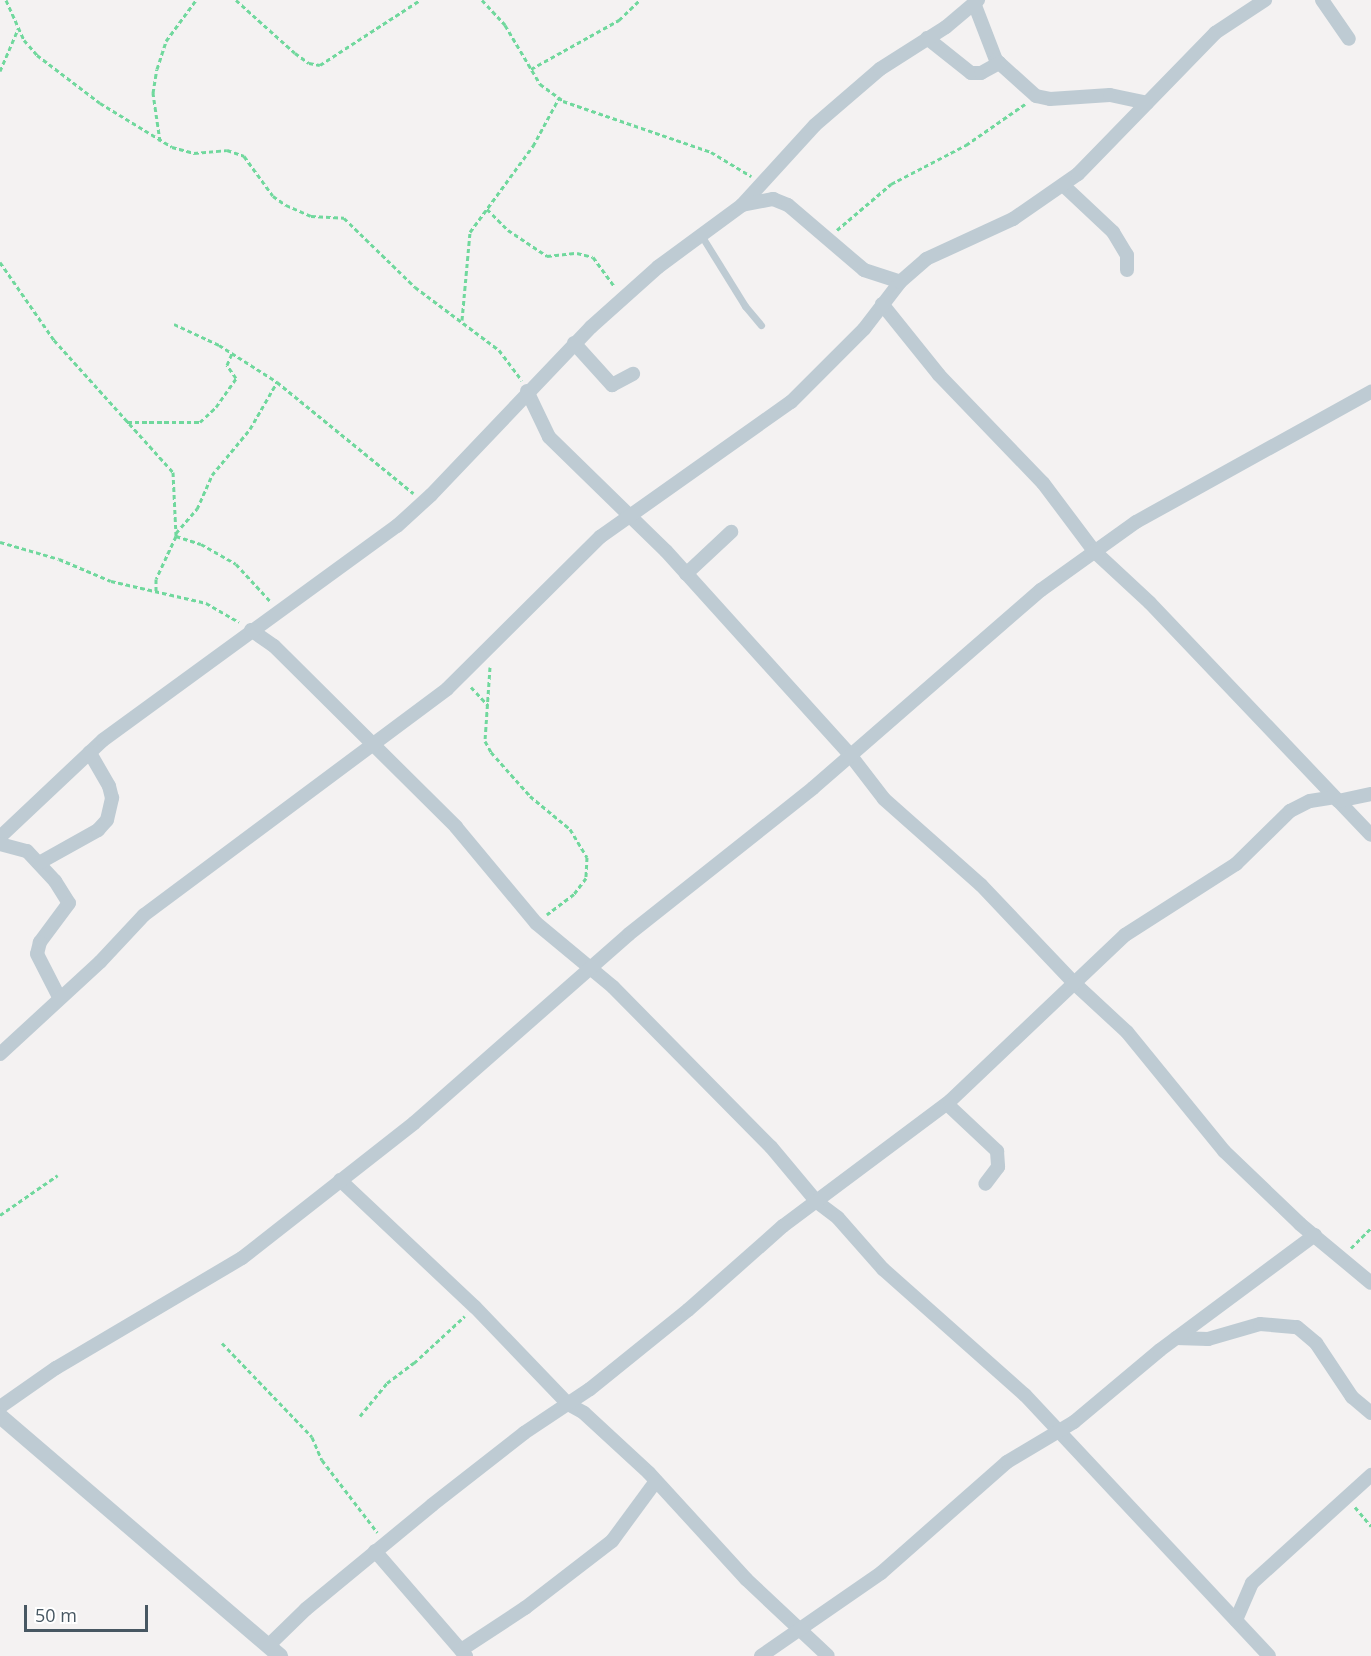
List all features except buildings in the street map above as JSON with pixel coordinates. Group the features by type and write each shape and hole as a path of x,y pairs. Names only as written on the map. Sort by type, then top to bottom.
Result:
{"street":[{"path":"0,1054 99,962 144,915 460,677 580,555 630,514 791,402 864,329 900,282 926,259 1013,219 1063,185 1113,142 1215,33 1265,0"},
{"path":"1322,0 1349,39"},
{"path":"0,837 89,752 276,612 388,532 424,501 574,343 623,299 701,235 742,205 815,125 880,69 927,38 976,1 999,63 1036,96 1050,99 1110,95 1147,104"},
{"path":"927,38 971,73 990,69 999,63"},
{"path":"1063,185 1113,232 1127,255 1127,270"},
{"path":"742,205 774,199 788,205 864,270 900,282"},
{"path":"882,304 945,383 1043,483 1094,551 1150,603 1371,835"},
{"path":"574,343 612,385 633,374"},
{"path":"526,392 549,437 630,514 686,574 851,756 884,799 981,885 1074,983 1127,1032 1224,1151 1371,1283"},
{"path":"0,1407 56,1368 242,1258 414,1123 592,967 851,756 1041,590 1136,522 1371,392"},
{"path":"686,574 731,532"},
{"path":"249,632 274,646 456,827 536,923 592,967 771,1147 817,1202 838,1218 858,1243 915,1299 1025,1395 1058,1433 1269,1656"},
{"path":"39,863 98,830 107,820 112,798 109,786 89,752"},
{"path":"0,1416 274,1651 380,1547 524,1433 568,1404 688,1310 783,1226 947,1104 1016,1043 1125,935 1236,864 1290,810 1310,801 1371,794"},
{"path":"0,844 18,846 39,863 69,903 38,948 44,973 59,997"},
{"path":"947,1104 997,1151 998,1167 986,1184"},
{"path":"340,1180 475,1307 568,1404 603,1429 657,1481 798,1630 828,1656"},
{"path":"761,1656 894,1563 1007,1462 1058,1433 1176,1338 1315,1235"},
{"path":"1176,1338 1208,1339 1260,1324 1297,1328 1316,1343 1352,1397 1371,1413"},
{"path":"1236,1620 1252,1583 1349,1499 1371,1475"},
{"path":"380,1547 463,1653 612,1541 657,1481"}],"lane":[{"path":"701,235 745,306 762,325"}],"path":[{"path":"6,0 18,29 37,55 160,141 194,153 226,150 244,156 273,196 311,216 344,218 415,287 462,320 506,357 519,374 526,392"},
{"path":"160,141 153,93 157,69 166,40 196,0"},
{"path":"236,0 295,53 309,63 320,65 420,0"},
{"path":"482,0 505,25 544,88 559,99 719,155 761,186"},
{"path":"531,69 619,20 640,0"},
{"path":"0,71 18,29"},
{"path":"828,240 891,184 966,145 1036,96"},
{"path":"462,320 470,232 533,146 559,99"},
{"path":"487,209 508,230 540,252 593,257 623,299"},
{"path":"0,262 54,340 173,472 176,534"},
{"path":"174,324 232,353 277,382 424,501"},
{"path":"127,422 200,422 216,407 236,378 227,365 232,353"},
{"path":"156,592 156,579 176,534 197,509 209,481 250,429 277,382"},
{"path":"176,534 201,544 236,564 263,590 276,612"},
{"path":"0,542 59,559 111,581 221,608 249,632"},
{"path":"487,651 488,705 485,741 491,752 530,796 570,829 587,857 586,878 574,894 536,923"},
{"path":"460,677 488,705"},
{"path":"0,1215 58,1175"},
{"path":"1342,1256 1371,1228"},
{"path":"360,1416 387,1383 414,1363 475,1307"},
{"path":"222,1343 312,1437 322,1460 380,1547"},
{"path":"1349,1499 1371,1526"}]}
